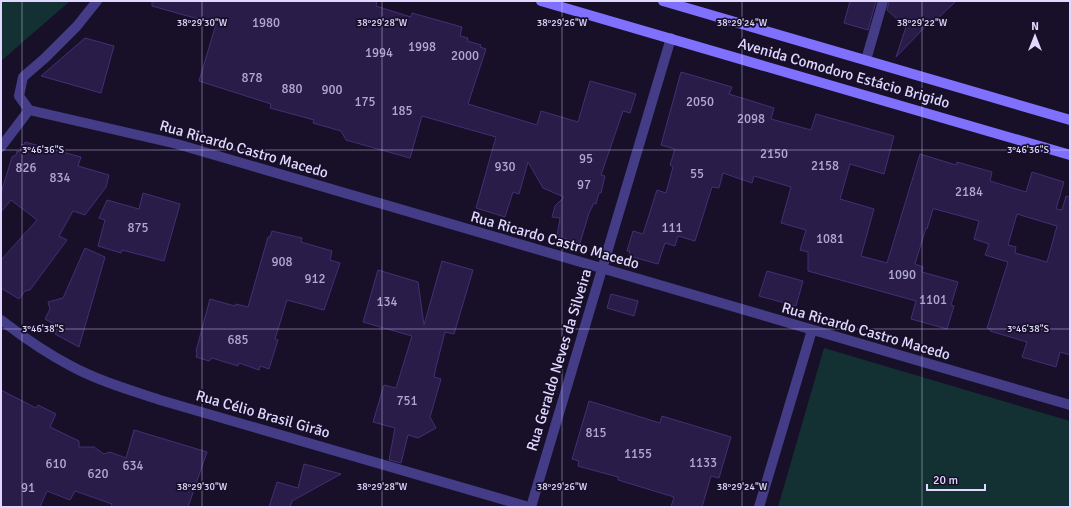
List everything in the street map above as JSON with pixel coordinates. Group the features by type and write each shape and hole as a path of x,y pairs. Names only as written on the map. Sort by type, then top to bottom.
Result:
{"main road":[{"name":"Avenida Comodoro Estácio Brigido","path":"541,1 1070,155"},
{"name":"Avenida Comodoro Estácio Brigido","path":"663,1 1070,120"}],"street":[{"path":"1,147 29,110 19,96 23,77 45,58 77,26 97,1"},
{"path":"866,60 883,1"},
{"name":"Rua Geraldo Neves da Silveira","path":"530,507 671,38"},
{"name":"Rua Ricardo Castro Macedo","path":"29,110 177,144 601,270 1070,406"},
{"name":"Rua Célio Brasil Girão","path":"1,320 30,342 65,362 108,382 168,402 530,507"},
{"path":"759,507 812,330"}],"green space":[{"path":"1,1 70,1 1,61"},
{"path":"824,348 1070,421 1070,507 778,507"}],"building":[{"path":"152,1 377,1 376,6 411,17 412,13 462,27 460,36 468,38 467,41 481,45 480,47 486,49 468,104 537,125 541,111 578,122 590,81 636,94 630,113 623,111 601,175 605,176 601,193 599,193 596,204 594,203 589,213 580,243 557,236 560,218 552,217 555,206 564,197 543,188 528,162 519,194 513,192 505,217 476,208 496,137 422,116 410,158 346,140 341,131 313,123 314,120 270,108 271,104 199,81 216,24 152,6"},
{"path":"850,1 876,1 868,30 844,23"},
{"path":"889,1 956,1 929,27 927,25 896,57 906,27 887,10"},
{"path":"85,38 114,46 101,93 41,76"},
{"path":"681,72 732,87 729,94 774,108 771,119 811,130 816,114 894,136 884,174 850,164 840,199 874,209 861,256 887,263 920,154 956,165 957,162 992,172 990,181 1026,192 1032,172 1064,182 1056,209 1062,210 1066,196 1070,197 1070,355 1060,352 1056,367 1022,357 1027,342 990,331 991,329 987,328 1008,262 985,255 989,244 974,239 979,221 935,209 933,209 927,229 926,228 915,264 923,267 922,272 958,282 951,305 954,306 947,329 911,319 916,301 808,271 808,252 800,250 806,230 781,223 791,187 754,176 752,183 723,173 719,188 712,187 695,241 678,236 675,246 665,243 658,264 629,256 630,251 627,251 633,231 643,234 657,190 666,193 673,167 670,165 675,149 661,145","holes":["1017,214 1057,226 1047,262 1015,253 1016,247 1008,245"]},
{"path":"25,142 81,157 78,166 109,175 106,187 85,215 73,211 59,236 67,240 30,290 25,291 19,299 1,288 1,260 37,220 11,200 1,212 1,193 12,157 16,155 17,151 20,152 22,144 24,145"},
{"path":"143,193 180,204 164,261 122,250 121,253 98,246 105,220 99,218 107,200 139,209"},
{"path":"272,231 302,238 301,242 332,251 330,260 340,263 324,310 287,300 275,339 278,340 269,369 260,366 259,370 239,363 238,366 212,358 209,361 196,357 196,351 210,299 235,306 236,304 248,307 268,237 270,237"},
{"path":"85,248 105,257 79,347 55,334 59,327 45,319 50,309 48,302 63,298"},
{"path":"442,261 473,270 454,334 445,332 436,367 434,377 441,379 430,417 436,428 418,438 408,435 401,463 389,460 395,428 373,422 384,385 396,388 412,336 363,322 378,270 418,282 424,325"},
{"path":"767,271 803,281 796,306 759,296"},
{"path":"611,294 638,301 634,316 607,308"},
{"path":"1,390 36,408 38,405 56,414 50,427 79,441 79,447 94,447 104,454 110,452 126,458 134,430 207,452 188,507 111,507 112,504 75,491 70,500 47,491 40,507 1,507"},
{"path":"589,401 660,423 662,416 731,437 719,478 711,476 702,507 671,507 674,497 618,480 618,477 578,466 579,461 572,459"},
{"path":"304,464 341,474 292,501 290,507 269,507 277,482 298,488"}]}
